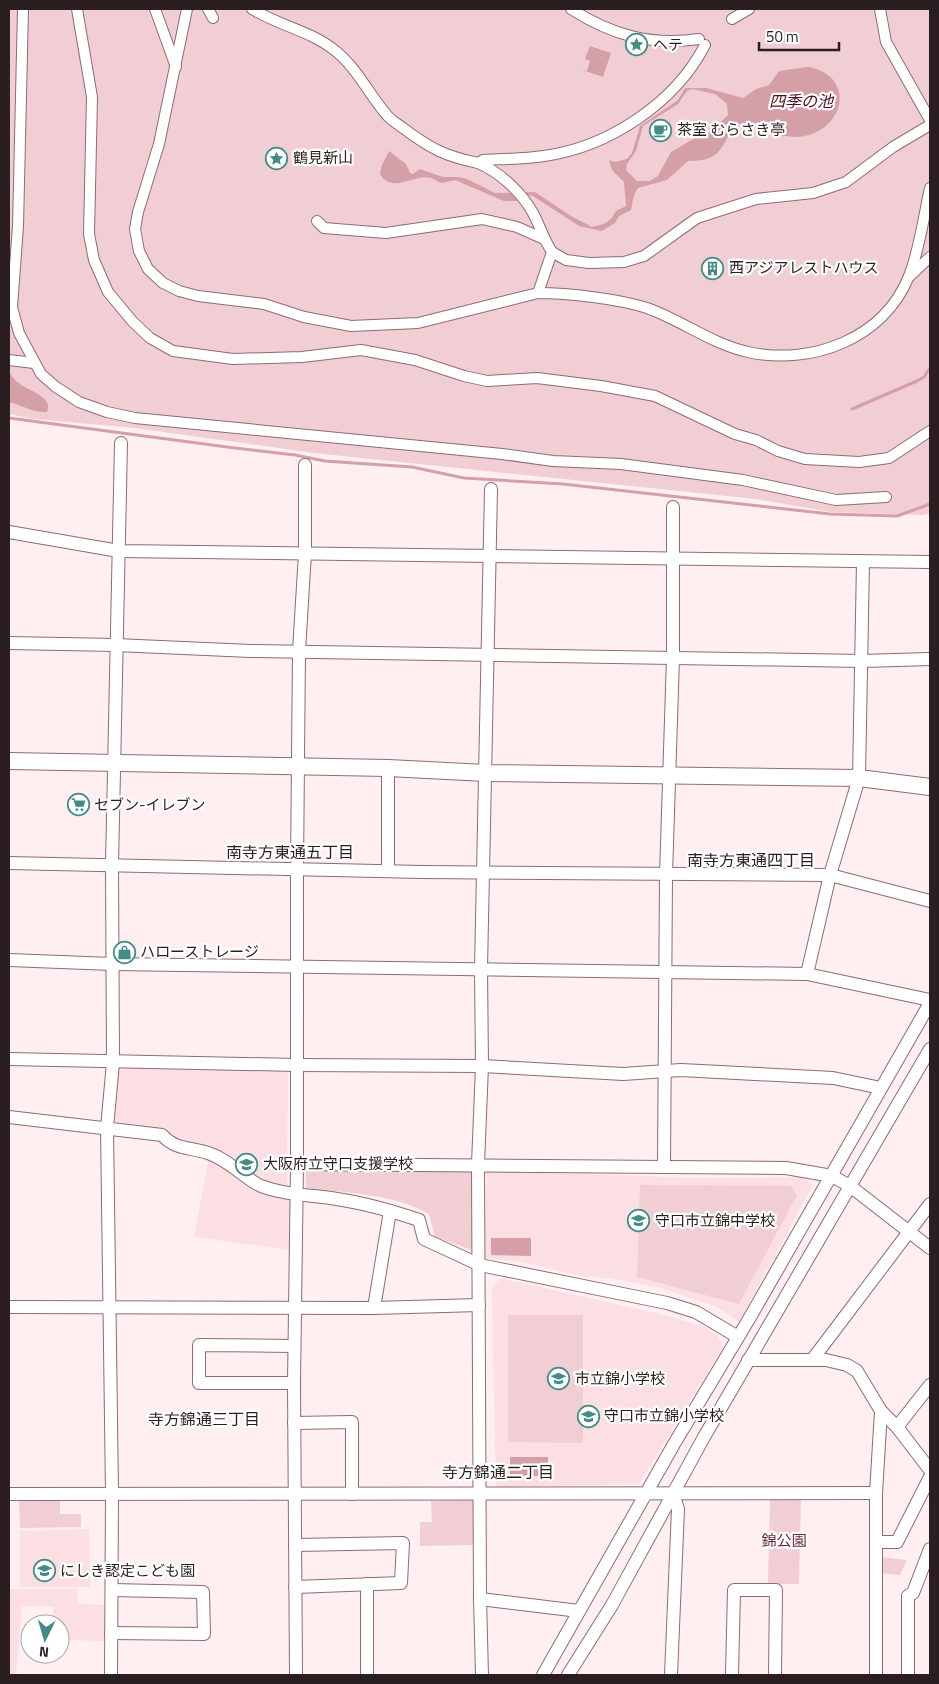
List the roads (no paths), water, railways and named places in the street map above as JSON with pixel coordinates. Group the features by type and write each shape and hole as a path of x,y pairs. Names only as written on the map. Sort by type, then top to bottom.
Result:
{"street":[{"path":"23,9 18,226 12,306 19,333 41,374 79,402 107,412 135,418 502,454 553,461 621,464 743,480 836,500 886,497"},
{"path":"77,9 92,96 89,234 94,260 108,292 132,322 150,338 173,351 233,359 302,357 361,350 415,360 464,376 487,381 537,378 601,386 655,396 735,434 756,440 778,451 805,459 858,462 889,458 930,431"},
{"path":"155,9 176,68"},
{"path":"187,9 176,68 135,229 138,252 148,269 162,283 180,292 264,304 304,317 351,326 418,322 538,293 555,293 633,304 650,309 732,347 748,352 785,356 819,352 847,342 866,332 886,313 909,276 930,257"},
{"path":"252,9 288,28 317,38 334,50 349,63 387,116 430,148 453,158 478,163 492,169 513,188 532,212 552,252 566,260 589,263 624,262 644,256 697,218 756,199 813,193 846,182 893,147 930,124"},
{"path":"478,163 483,160 545,156 585,145 613,133 644,114 673,89 695,63 702,42 640,40 607,28 570,9"},
{"path":"732,19 748,9"},
{"path":"880,9 886,42 930,120"},
{"path":"909,276 930,188"},
{"path":"317,221 324,228 386,233 482,219 510,225 544,239"},
{"path":"538,293 552,252"},
{"path":"9,360 34,363"},
{"path":"111,1675 112,1492 107,1128 113,1062 112,864 120,442"},
{"path":"296,1675 294,1346 297,1193 297,868 299,651 305,553 306,465"},
{"path":"482,1675 479,1494 480,1265 478,1164 482,1066 481,968 491,489"},
{"path":"664,1166 666,875 671,774 673,658 673,507"},
{"path":"9,532 119,550 489,558 674,558 930,562"},
{"path":"807,974 830,876 859,778 863,562"},
{"path":"9,643 487,655 862,661 930,659"},
{"path":"9,761 388,768 486,774 671,774 859,778 930,787"},
{"path":"388,768 388,870"},
{"path":"9,863 666,875 830,876 930,901"},
{"path":"9,960 112,964 807,974 930,1002 832,1176 646,1493 542,1675"},
{"path":"568,1675 612,1605 748,1360 930,1049"},
{"path":"9,1059 297,1065 482,1066 623,1074 665,1069 833,1078 881,1088"},
{"path":"9,1118 162,1135 171,1145 207,1152 224,1160 259,1185 276,1191 339,1199 419,1220 424,1239 480,1265 667,1303 696,1312 738,1337"},
{"path":"297,1164 786,1168 832,1176 850,1186 930,1248"},
{"path":"812,1360 930,1204"},
{"path":"374,1308 390,1211"},
{"path":"9,1307 374,1308 479,1305"},
{"path":"294,1346 200,1345 199,1373 199,1383 294,1383"},
{"path":"748,1360 826,1360 847,1365 857,1371 881,1411 897,1427 930,1470"},
{"path":"897,1427 930,1385"},
{"path":"876,1675 876,1493 881,1411"},
{"path":"294,1423 352,1422 352,1494"},
{"path":"876,1542 897,1542 930,1477"},
{"path":"9,1494 112,1492 294,1494 876,1493"},
{"path":"671,1675 678,1509 673,1493"},
{"path":"295,1545 402,1543 401,1583 295,1587"},
{"path":"908,1675 908,1596 913,1593 924,1577 930,1549"},
{"path":"367,1584 367,1675"},
{"path":"111,1633 204,1634 203,1592 112,1590"},
{"path":"732,1675 734,1590 776,1590 775,1675"},
{"path":"480,1599 579,1611"}],"water":[{"path":"590,46 611,53 603,77 582,70 587,71 590,61 585,59"},
{"name":"四季の池","path":"808,67 822,71 832,79 838,88 840,99 837,110 831,120 822,129 809,135 791,137 737,124 714,156 708,159 688,161 667,180 638,188 634,195 631,210 619,216 615,223 602,231 579,226 533,196 527,195 519,201 504,201 455,180 442,183 432,178 424,177 391,183 380,174 389,151 406,164 410,173 413,174 420,169 443,177 467,179 495,193 535,192 571,216 592,227 604,224 611,219 616,211 626,206 624,182 612,170 609,160 614,162 627,159 632,153 640,126 678,100 685,88 706,88 743,98 756,89 769,85 779,71","holes":["692,89 715,94 727,104 728,115 708,134 700,135 671,152 658,176 650,181 637,181 626,170 627,164 636,151 643,126 678,104 687,91"]},
{"path":"9,372 18,383 44,398 47,402 47,412 32,410 9,402"},
{"path":"491,1238 531,1238 531,1256 491,1255"},
{"path":"510,1457 548,1457 548,1476 510,1476"}],"waterway":[{"path":"852,409 917,381 924,377 930,368"},
{"path":"9,418 295,455 325,461 412,467 464,478 563,484 830,514 897,516 930,504"}],"place":[{"name":"ヘテ","path":"637,45"},
{"name":"茶室 むらさき亭","path":"661,130"},
{"name":"鶴見新山","path":"277,158"},
{"name":"西アジアレストハウス","path":"713,268"},
{"name":"セブン-イレブン","path":"78,805"},
{"name":"ハローストレージ","path":"124,952"},
{"name":"大阪府立守口支援学校","path":"247,1164"},
{"name":"守口市立錦中学校","path":"639,1221"},
{"name":"市立錦小学校","path":"559,1379"},
{"name":"守口市立錦小学校","path":"588,1416"},
{"name":"にしき認定こども園","path":"44,1571"}],"district":[{"name":"南寺方東通五丁目","path":"290,852"},
{"name":"南寺方東通四丁目","path":"751,860"},
{"name":"寺方錦通三丁目","path":"204,1419"},
{"name":"寺方錦通二丁目","path":"498,1472"}],"park label":[{"name":"錦公園","path":"784,1541"}]}
